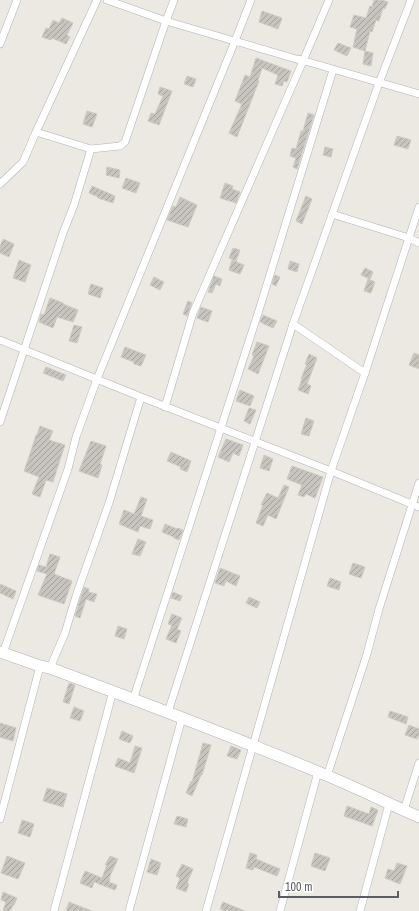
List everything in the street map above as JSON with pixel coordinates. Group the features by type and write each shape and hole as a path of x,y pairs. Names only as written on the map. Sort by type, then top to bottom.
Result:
{"main road":[{"path":"2,653 113,691 133,700 168,712 322,774 419,817"}],"street":[{"path":"0,44 16,0"},
{"path":"0,184 23,162 97,0"},
{"path":"107,0 166,21 245,45 419,94"},
{"path":"36,132 91,149 120,146 125,142 174,0"},
{"path":"2,653 68,469 76,437 97,379 251,0"},
{"path":"165,407 193,313 329,0"},
{"path":"168,712 254,441 293,324 378,83 411,0"},
{"path":"133,700 260,307 333,70"},
{"path":"0,422 74,205 91,149"},
{"path":"206,911 331,471 365,373 419,207"},
{"path":"332,214 409,238 419,243"},
{"path":"293,324 365,373"},
{"path":"0,340 416,506"},
{"path":"0,819 45,667 65,633 76,596 109,503 141,397"},
{"path":"280,911 322,774 367,654 379,609 416,506 419,483"},
{"path":"54,911 113,691"},
{"path":"129,911 182,718"},
{"path":"404,810 419,763"},
{"path":"360,911 389,804"}],"building":[{"path":"374,0 388,2 385,9 383,8 379,21 376,20 372,32 370,31 365,51 353,47 357,29 350,27 354,15 366,18 370,6 372,7"},
{"path":"262,11 282,18 278,29 259,22"},
{"path":"62,18 73,23 67,35 70,37 66,44 52,38 51,40 42,37 46,28 49,29 53,20 59,23"},
{"path":"338,43 351,48 347,56 334,50"},
{"path":"365,51 373,53 371,66 363,64"},
{"path":"256,58 291,71 287,82 284,81 282,86 275,84 278,75 262,68 259,81 237,137 229,133 242,104 235,101 245,75 250,77"},
{"path":"187,76 196,79 193,87 184,84"},
{"path":"160,87 172,91 159,125 148,121 151,113 155,114 163,96 158,94"},
{"path":"87,111 97,114 92,127 83,124"},
{"path":"308,113 314,115 297,169 293,167 296,158 290,156 292,148 296,149"},
{"path":"397,136 411,140 408,149 394,145"},
{"path":"325,147 333,149 331,157 323,155"},
{"path":"107,167 120,170 119,178 106,175"},
{"path":"126,178 140,183 136,193 122,188"},
{"path":"225,183 233,186 232,189 240,192 236,203 220,198"},
{"path":"92,186 115,196 113,203 89,193"},
{"path":"306,196 312,199 302,224 296,221"},
{"path":"180,197 197,205 188,227 167,220 173,206 176,207"},
{"path":"3,239 14,244 9,257 0,253 0,246"},
{"path":"233,248 240,250 236,261 229,258"},
{"path":"19,260 31,265 25,282 13,278"},
{"path":"232,260 244,265 240,274 229,270"},
{"path":"290,261 299,264 297,272 288,269"},
{"path":"365,268 373,272 370,279 361,275"},
{"path":"275,275 280,277 276,286 272,284"},
{"path":"214,276 222,279 220,286 216,284 212,293 208,292"},
{"path":"154,277 164,282 160,290 150,285"},
{"path":"368,279 375,282 371,293 364,291"},
{"path":"91,284 103,288 100,298 88,294"},
{"path":"50,298 78,310 73,322 57,317 53,328 39,322 41,314 44,315"},
{"path":"188,301 192,303 187,316 183,314"},
{"path":"201,307 212,311 208,322 197,318"},
{"path":"263,315 277,321 273,328 260,322"},
{"path":"74,325 82,327 77,343 69,341"},
{"path":"257,342 269,346 258,374 248,369 254,356 252,355"},
{"path":"125,347 146,355 141,366 121,357"},
{"path":"414,353 419,355 419,369 409,365"},
{"path":"309,354 317,358 307,384 311,386 308,394 298,390"},
{"path":"46,367 66,375 63,381 43,373"},
{"path":"240,390 254,396 250,406 236,401"},
{"path":"249,408 256,410 250,424 244,421"},
{"path":"306,418 314,421 309,436 301,434"},
{"path":"40,426 53,431 49,440 65,445 53,482 46,480 40,497 32,494 39,477 24,471"},
{"path":"226,439 243,445 239,456 233,453 229,462 218,457"},
{"path":"91,441 106,446 100,464 102,465 98,478 79,471"},
{"path":"171,452 191,461 187,472 180,469 181,467 167,461"},
{"path":"264,455 273,459 269,471 260,468"},
{"path":"292,466 323,477 315,498 306,494 304,497 298,495 302,485 287,479"},
{"path":"284,485 289,487 276,519 268,515 263,526 256,523 263,505 261,505 267,493 278,498"},
{"path":"141,497 147,499 141,516 153,520 150,529 140,526 138,532 119,524 124,510 134,514"},
{"path":"165,524 183,530 179,540 162,532"},
{"path":"138,539 146,542 140,556 132,554"},
{"path":"50,554 60,557 54,574 72,581 64,604 38,595 47,574 37,571 39,565 46,567"},
{"path":"353,563 365,567 361,578 349,574"},
{"path":"220,568 240,576 236,586 226,581 224,586 215,583"},
{"path":"330,578 341,582 339,590 327,586"},
{"path":"0,584 16,591 13,599 0,593"},
{"path":"84,587 89,589 88,592 97,594 94,602 86,599 80,618 75,616"},
{"path":"173,592 182,596 180,601 171,598"},
{"path":"249,597 260,602 257,608 246,603"},
{"path":"172,614 182,618 177,629 181,631 176,643 166,639 172,625 168,624"},
{"path":"118,626 127,629 124,639 115,636"},
{"path":"69,683 75,685 69,704 63,702"},
{"path":"74,707 84,711 80,721 70,718"},
{"path":"390,711 408,717 406,724 388,717"},
{"path":"0,723 16,728 13,741 0,737"},
{"path":"409,725 419,729 417,739 405,735"},
{"path":"122,731 133,736 130,743 119,739"},
{"path":"203,743 211,745 202,775 192,796 186,793 191,781 192,782"},
{"path":"135,746 142,748 134,773 115,766 118,758 130,763"},
{"path":"231,746 241,750 237,759 227,756"},
{"path":"47,788 67,794 63,807 43,801"},
{"path":"347,806 369,814 371,807 378,810 372,826 344,816"},
{"path":"177,816 188,819 186,827 174,824"},
{"path":"22,820 34,824 30,837 18,833"},
{"path":"250,853 257,855 256,859 280,869 277,876 254,867 253,870 246,868"},
{"path":"315,853 330,858 325,871 311,866"},
{"path":"7,856 25,863 18,879 1,873"},
{"path":"110,856 118,859 109,878 109,882 117,885 115,890 94,882 92,888 80,883 85,871 102,878 107,865 105,865"},
{"path":"151,859 161,863 157,875 147,872"},
{"path":"397,863 407,866 400,884 385,878 388,869 394,871"},
{"path":"182,864 193,869 187,883 189,884 186,892 176,888 180,878 176,876"},
{"path":"3,892 17,898 10,911 3,911 6,902 1,900"},
{"path":"69,902 92,911 66,911"},
{"path":"223,902 245,911 225,911 220,909"}]}
